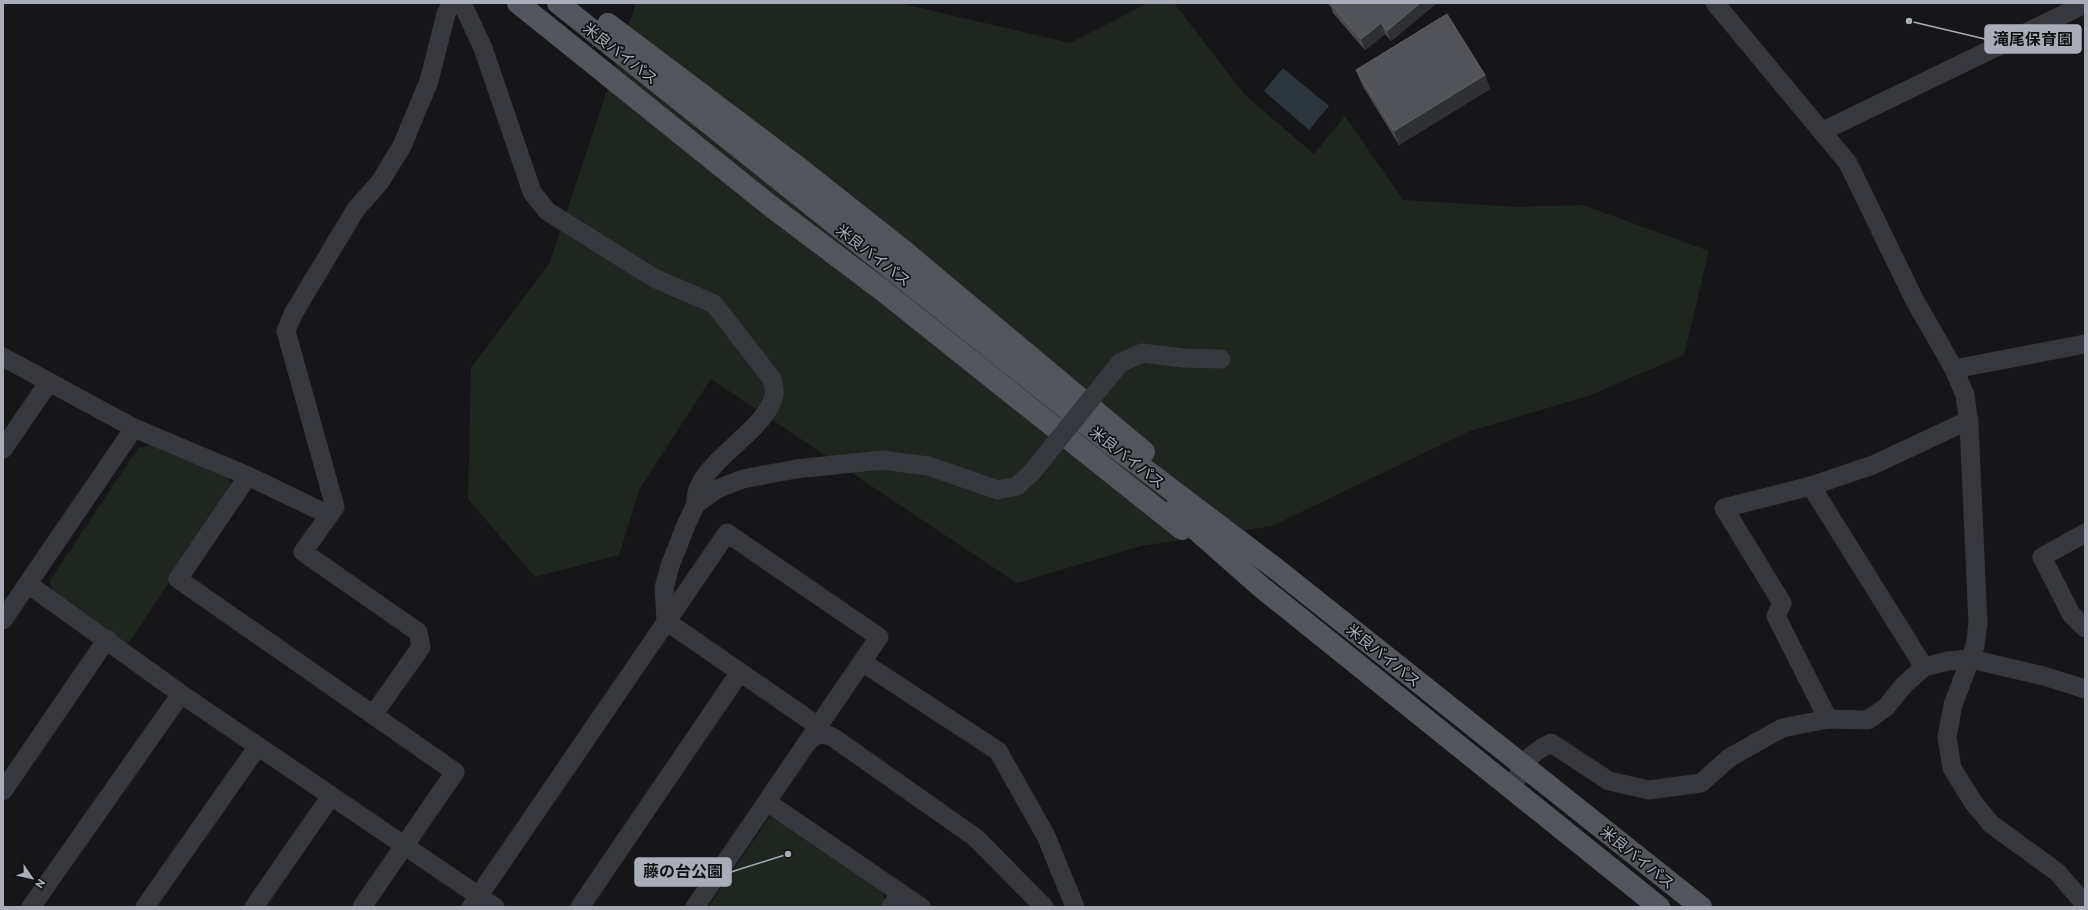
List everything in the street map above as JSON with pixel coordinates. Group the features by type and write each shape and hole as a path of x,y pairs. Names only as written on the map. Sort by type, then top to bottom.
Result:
{"main road":[{"path":"518,3 768,204 882,290 1177,526 1261,587"},
{"name":"米良バイパス","path":"541,3 1184,517 1261,587 1659,907"},
{"name":"米良バイパス","path":"558,3 1099,434 1275,568 1701,907"},
{"path":"580,3 795,165 905,252 1071,389 1215,512 1275,568"}],"street":[{"path":"373,715 420,647 418,632 303,552 335,507 286,331 293,314 356,208 380,182 402,146 429,81 446,14 452,3"},
{"path":"462,3 483,48 532,192 547,211 654,278 714,304 772,379 774,394 765,414 708,472 695,494 696,504 670,566 664,588 666,621"},
{"path":"1715,3 1824,131 1848,163 1914,299 1954,369 1965,395 1969,420 1978,624 1976,646 1953,705 1947,737 1952,768 1973,802 1991,824 2058,872 2085,904"},
{"path":"1824,131 2085,4"},
{"path":"1954,369 2085,344"},
{"path":"696,504 717,490 743,479 796,469 882,460 928,466 998,490 1016,486 1032,472 1120,363 1142,353 1183,358 1221,358"},
{"path":"3,357 134,428 248,476 329,515"},
{"path":"3,449 49,382"},
{"path":"1828,719 1776,616 1782,603 1724,508 1811,486 1873,465 1969,420"},
{"path":"3,620 134,428"},
{"path":"248,476 178,579 455,772 362,907"},
{"path":"1811,486 1924,667"},
{"path":"474,901 727,533 879,637 695,907"},
{"path":"2082,619 2060,593 2042,557 2085,533"},
{"path":"28,584 107,639 181,694 404,845 474,901 495,907"},
{"path":"666,621 818,726"},
{"path":"3,791 107,639"},
{"path":"1512,789 1523,766 1535,750 1551,743 1609,782 1649,790 1701,783 1729,758 1782,728 1828,719 1868,720 1886,707 1904,685 1924,667 1948,661 1971,659 2044,676 2085,689"},
{"path":"862,662 998,751 1046,836 1075,907"},
{"path":"580,907 740,672"},
{"path":"31,907 181,694"},
{"path":"803,748 815,736 830,735 976,838 1044,907"},
{"path":"145,907 258,746"},
{"path":"254,907 331,796"},
{"path":"767,802 896,900 921,907"}],"shaded area":[{"path":"636,3 899,3 1070,43 1148,3 1174,3 1245,95 1314,154 1345,116 1403,200 1519,207 1583,205 1709,251 1684,355 1588,396 1470,431 1272,526 1141,546 1017,583 711,379 640,488 619,555 535,577 468,499 471,368 549,264"},
{"path":"1283,68 1329,106 1309,130 1264,91"},
{"path":"151,445 228,477 231,489 128,644 52,592 50,580 138,448"},
{"path":"777,817 883,890 885,903 882,907 708,907 768,819"}],"building":[{"path":"1330,3 1420,3 1387,31 1381,23 1361,39"},
{"path":"1447,14 1485,75 1394,131 1356,70"}],"place":[{"name":"滝尾保育園","path":"1909,21"},
{"name":"藤の台公園","path":"788,854"}]}
